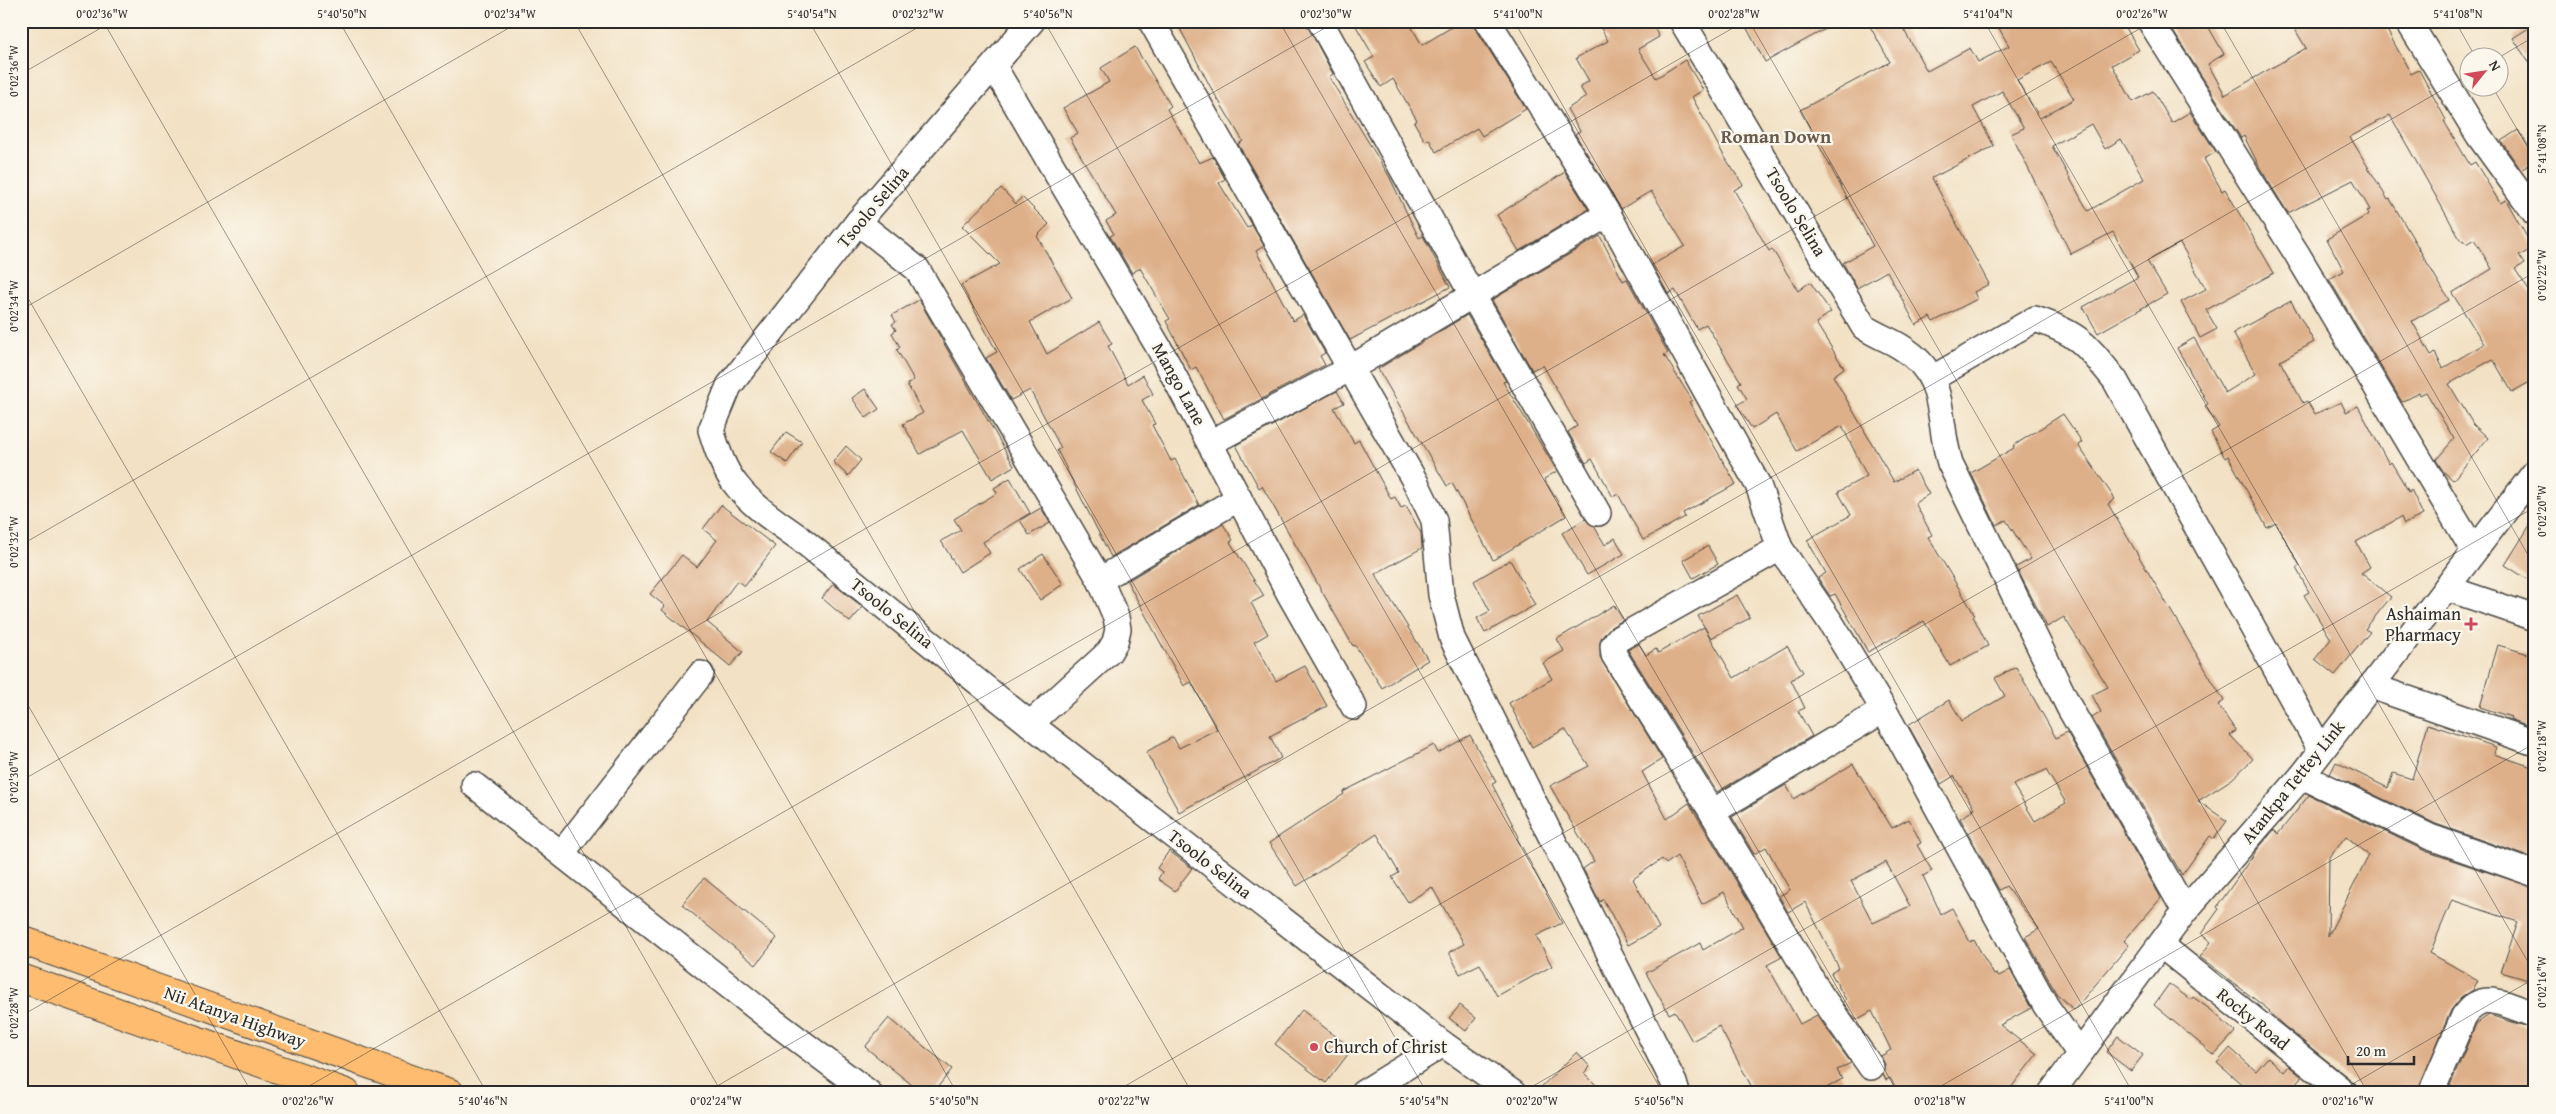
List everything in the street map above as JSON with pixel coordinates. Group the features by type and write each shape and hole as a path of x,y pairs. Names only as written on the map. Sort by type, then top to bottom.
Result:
{"main road":[{"name":"Nii Atanya Highway","path":"21,940 450,1093"},
{"path":"21,978 346,1093"}],"street":[{"name":"Tsoolo Selina","path":"1032,21 858,222 729,386 711,430 714,442 737,486 767,514 802,540 1030,724 1443,1044 1513,1093"},
{"path":"1151,21 1416,482 1434,520 1441,596 1452,638 1670,1074 1677,1093"},
{"path":"1320,21 1473,296 1598,513"},
{"path":"1488,21 1608,214 1758,485 1780,548 1831,623 1884,710 2046,1006 2080,1054"},
{"name":"Tsoolo Selina","path":"1682,21 1864,326 1880,338 1901,347 1933,378"},
{"path":"2150,21 2297,254 2474,551"},
{"path":"2408,21 2479,136 2535,214"},
{"name":"Mango Lane","path":"994,67 1159,348 1289,594 1354,707"},
{"path":"1210,443 1351,368 1608,214"},
{"path":"858,222 917,269 1100,580 1116,617 1118,629 1115,642 1109,652 1030,724"},
{"path":"2184,911 2069,706 1950,463 1943,441 1943,414 1933,378 2035,319 2062,328 2084,342 2115,380 2321,750"},
{"name":"Atankpa Tettey Link","path":"2051,1093 2184,911 2302,776 2535,472"},
{"path":"1100,580 1239,498"},
{"path":"1780,548 1618,639 1612,646 1614,655 1712,812 1820,994 1871,1067"},
{"path":"2446,588 2535,618"},
{"path":"562,854 701,674"},
{"path":"2371,686 2535,743"},
{"path":"1712,812 1884,710"},
{"path":"2302,776 2430,837 2535,874"},
{"path":"474,785 776,1023 869,1093"},
{"name":"Rocky Road","path":"2161,945 2345,1093"},
{"path":"2431,1093 2464,1016 2472,1005 2482,1000 2499,1003 2535,1015"},
{"path":"1363,1093 1443,1044"}],"building":[{"path":"1176,21 1305,21 1333,74 1329,77 1389,176 1419,238 1423,236 1450,287 1350,340 1238,144 1243,141 1211,88"},
{"path":"1353,21 1408,21 1422,45 1462,21 1471,21 1526,109 1482,136 1477,128 1436,152 1429,139 1425,141 1414,122 1417,120 1393,79 1381,87 1365,62 1374,57"},
{"path":"1597,21 1650,21 1659,37 1638,49 1656,78 1685,60 1703,90 1692,97 1724,156 1743,185 1734,190 1769,251 1772,249 1798,291 1810,282 1831,312 1816,323 1844,368 1833,376 1894,482 1915,470 1929,494 1915,503 1932,535 1928,537 1975,615 1973,616 1988,646 1950,666 1924,621 1868,652 1835,594 1830,596 1818,578 1826,573 1807,540 1851,515 1838,492 1867,476 1842,426 1797,451 1776,414 1752,429 1737,405 1747,399 1738,384 1741,382 1706,324 1697,329 1675,290 1668,294 1652,265 1685,246 1651,191 1621,209 1575,134 1580,131 1567,109 1586,97 1580,87 1589,81 1576,58 1608,41"},
{"path":"1743,21 1840,21 1765,62"},
{"path":"1867,21 1899,21 1927,71 1970,48 1978,62 2009,46 1995,21 2122,21 2139,50 2112,65 2133,102 2153,91 2172,123 2190,112 2216,152 2204,159 2222,191 2225,189 2274,273 2206,310 2217,329 2200,338 2181,302 2206,289 2180,243 2147,261 2167,294 2098,333 2083,307 2138,277 2113,232 2071,254 2011,134 2024,128 2002,91 1973,107 1994,146 1932,178 1989,284 1974,292 1977,299 1933,322 1930,317 1916,325 1887,271 1857,288 1843,263 1873,246 1800,110 1890,62","holes":["2051,62 2074,99 2040,118 2017,80","2091,124 2105,149 2121,139 2144,179 2088,211 2052,146"]},
{"path":"2183,21 2205,21 2224,54 2208,64 2225,95 2306,48 2290,21 2382,21 2411,74 2419,70 2446,120 2444,121 2470,165 2475,162 2500,203 2506,200 2533,248 2519,256 2524,264 2515,269 2535,300 2535,379 2512,392 2493,359 2449,384 2473,424 2488,438 2453,480 2443,471 2436,460 2454,439 2426,392 2420,395 2419,393 2402,402 2329,279 2344,271 2327,239 2369,214 2367,211 2370,210 2353,180 2288,213 2260,168 2244,136 2241,138 2171,28","holes":["2390,115 2461,241 2463,240 2466,244 2474,239 2492,269 2452,293 2484,344 2443,368 2435,353 2431,355 2412,321 2449,300 2390,199 2388,200 2350,137"]},
{"path":"2535,24 2535,72 2513,38"},
{"path":"1135,47 1171,106 1167,109 1199,163 1213,157 1225,179 1219,183 1247,228 1252,225 1264,246 1256,251 1293,321 1303,315 1325,353 1320,356 1325,365 1224,419 1196,367 1191,370 1166,321 1170,319 1140,268 1132,273 1110,236 1114,234 1106,221 1116,215 1070,138 1078,133 1063,108 1109,82 1101,68"},
{"path":"2518,130 2535,156 2535,161 2521,170 2501,141"},
{"path":"1565,172 1588,209 1519,251 1497,215"},
{"path":"1001,188 1016,204 1022,197 1049,224 1037,236 1072,298 1030,322 1047,354 1099,322 1112,344 1108,346 1128,384 1143,375 1153,394 1142,400 1155,424 1152,425 1171,461 1175,459 1199,505 1111,557 1057,450 1061,448 1030,390 1011,400 986,358 997,352 961,285 1000,264 962,226"},
{"path":"1600,236 1623,281 1627,279 1668,353 1664,355 1692,400 1689,402 1736,484 1683,513 1685,517 1643,540 1618,494 1613,497 1592,459 1586,463 1568,432 1577,426 1543,365 1532,370 1492,300"},
{"path":"919,300 1014,466 992,479 963,430 920,454 903,424 923,413 907,384 914,380 897,350 900,347 892,333 896,330 892,324 896,322 892,315"},
{"path":"2291,301 2314,342 2280,361 2303,403 2307,401 2315,414 2341,402 2346,412 2358,406 2389,464 2391,462 2409,492 2411,489 2423,515 2404,524 2401,517 2356,542 2370,567 2361,573 2391,597 2365,629 2370,632 2335,675 2315,659 2331,639 2304,595 2309,592 2296,568 2300,566 2276,523 2267,528 2228,456 2225,458 2211,432 2219,427 2205,406 2208,404 2177,348 2194,338 2225,393 2256,374 2233,333"},
{"path":"1467,315 1506,381 1503,382 1557,471 1544,479 1566,516 1493,560 1452,483 1447,486 1378,369"},
{"path":"865,389 879,409 866,418 852,398"},
{"path":"1337,391 1344,403 1334,408 1354,443 1359,440 1391,499 1395,497 1401,508 1406,506 1421,533 1422,548 1375,574 1428,660 1382,688 1355,645 1353,646 1262,486 1259,488 1236,445"},
{"path":"2063,414 2082,442 2078,445 2115,499 2108,504 2224,701 2218,705 2236,731 2230,735 2253,759 2232,779 2198,801 2227,821 2214,839 2210,836 2182,875 2092,718 2101,712 2092,695 2108,687 2064,617 2047,627 2016,567 2031,559 2006,520 1996,525 1971,473 2014,448 2013,446"},
{"path":"786,432 802,442 787,463 771,452"},
{"path":"846,446 861,460 848,476 833,462"},
{"path":"1010,478 1030,513 983,542 990,553 960,572 941,541 961,530 954,519 997,493 994,488"},
{"path":"721,505 775,546 745,586 737,581 707,622 743,652 730,666 662,610 665,606 650,594 682,555 697,567 717,540 703,529"},
{"path":"1041,508 1050,523 1029,535 1020,520"},
{"path":"2535,517 2535,584 2505,565"},
{"path":"1585,519 1594,526 1605,545 1615,538 1624,554 1587,575 1562,533"},
{"path":"1223,524 1233,540 1230,542 1264,596 1251,603 1268,634 1254,642 1276,681 1305,666 1327,706 1270,736 1281,758 1179,812 1146,752 1173,737 1179,748 1217,729 1191,682 1184,686 1127,581"},
{"path":"1708,546 1718,564 1693,578 1683,560"},
{"path":"1043,554 1063,584 1040,600 1020,569"},
{"path":"1510,560 1535,605 1485,633 1477,618 1490,611 1474,581"},
{"path":"833,584 863,607 850,622 822,598"},
{"path":"1737,595 1750,618 1711,638 1698,616"},
{"path":"1614,605 1623,620 1611,627 1601,638 1600,657 1662,759 1642,772 1667,819 1689,803 1782,957 1767,965 1800,1024 1817,1015 1851,1063 1837,1070 1842,1079 1818,1093 1755,1093 1719,1026 1692,1041 1675,1011 1669,1014 1646,973 1700,943 1703,950 1743,927 1724,892 1702,904 1677,856 1666,864 1662,859 1633,879 1659,928 1628,945 1603,899 1600,902 1583,869 1594,861 1550,786 1589,766 1565,729 1532,747 1509,703 1552,679 1543,663 1564,651 1557,639"},
{"path":"1704,627 1734,678 1787,646 1803,672 1791,680 1805,708 1798,711 1812,736 1717,792 1628,650 1639,644 1646,655 1656,649 1658,653"},
{"path":"2498,645 2535,656 2535,728 2510,719 2511,717 2480,707"},
{"path":"2016,667 2056,738 2067,732 2161,898 2124,941 2129,945 2074,1010 2056,993 2025,937 2039,929 2006,886 1999,890 1960,818 1974,808 1954,776 1941,784 1908,725 1949,700 1962,721 2005,696 1995,678","holes":["2046,770 2066,803 2035,821 2013,785"]},
{"path":"2428,724 2496,747 2494,754 2535,768 2535,859 2436,824 2330,774 2336,762 2388,788 2393,773 2412,779"},
{"path":"1470,735 1496,782 1492,784 1519,837 1517,838 1562,923 1536,936 1552,966 1497,996 1480,964 1460,974 1449,952 1464,944 1432,887 1408,902 1392,877 1399,873 1377,834 1297,886 1269,843 1344,794 1343,792 1434,745 1438,753"},
{"path":"1853,764 1892,828 1909,819 1921,843 1917,845 1932,871 1923,876 1941,914 1952,908 1970,942 1974,940 1994,975 1997,974 1999,976 2010,970 2031,1008 2000,1025 2037,1054 2007,1093 1899,1093 1890,1078 1886,1080 1883,1074 1885,1065 1881,1056 1891,1050 1872,1011 1856,1020 1843,1002 1846,1000 1831,973 1839,968 1805,902 1788,912 1779,896 1790,890 1766,847 1754,854 1732,817 1786,785 1794,799","holes":["1886,862 1910,906 1873,923 1851,881"]},
{"path":"2309,795 2425,851 2535,888 2535,982 2501,972 2518,922 2452,900 2430,953 2478,980 2473,990 2461,998 2451,1010 2417,1093 2367,1093 2283,1025 2270,1011 2200,957 2211,942 2201,934 2219,909 2217,907 2257,850 2274,830 2278,834","holes":["2346,836 2369,855 2328,936 2329,857"]},
{"path":"1169,851 1192,868 1175,891 1158,879 1162,872 1157,868"},
{"path":"704,878 777,938 756,965 682,905"},
{"path":"2169,984 2191,1000 2193,997 2211,1010 2235,1032 2214,1055 2154,1005"},
{"path":"1460,1005 1476,1018 1466,1031 1449,1018"},
{"name":"Church of Christ","path":"1302,1010 1352,1049 1326,1083 1275,1044"},
{"path":"2489,1015 2535,1029 2535,1093 2447,1093 2476,1024"},
{"path":"889,1018 952,1069 933,1093 922,1093 865,1047"},
{"path":"2118,1036 2143,1055 2131,1071 2106,1052"},
{"path":"2230,1048 2256,1071 2268,1057 2284,1072 2289,1066 2302,1077 2288,1093 2252,1093 2217,1063"},
{"path":"1577,1052 1590,1067 1584,1073 1604,1093 1535,1093"}],"place":[{"name":"Ashaiman Pharmacy","path":"2471,624"},
{"name":"Church of Christ","path":"1314,1047"}],"district":[{"name":"Roman Down","path":"1776,136"}]}
